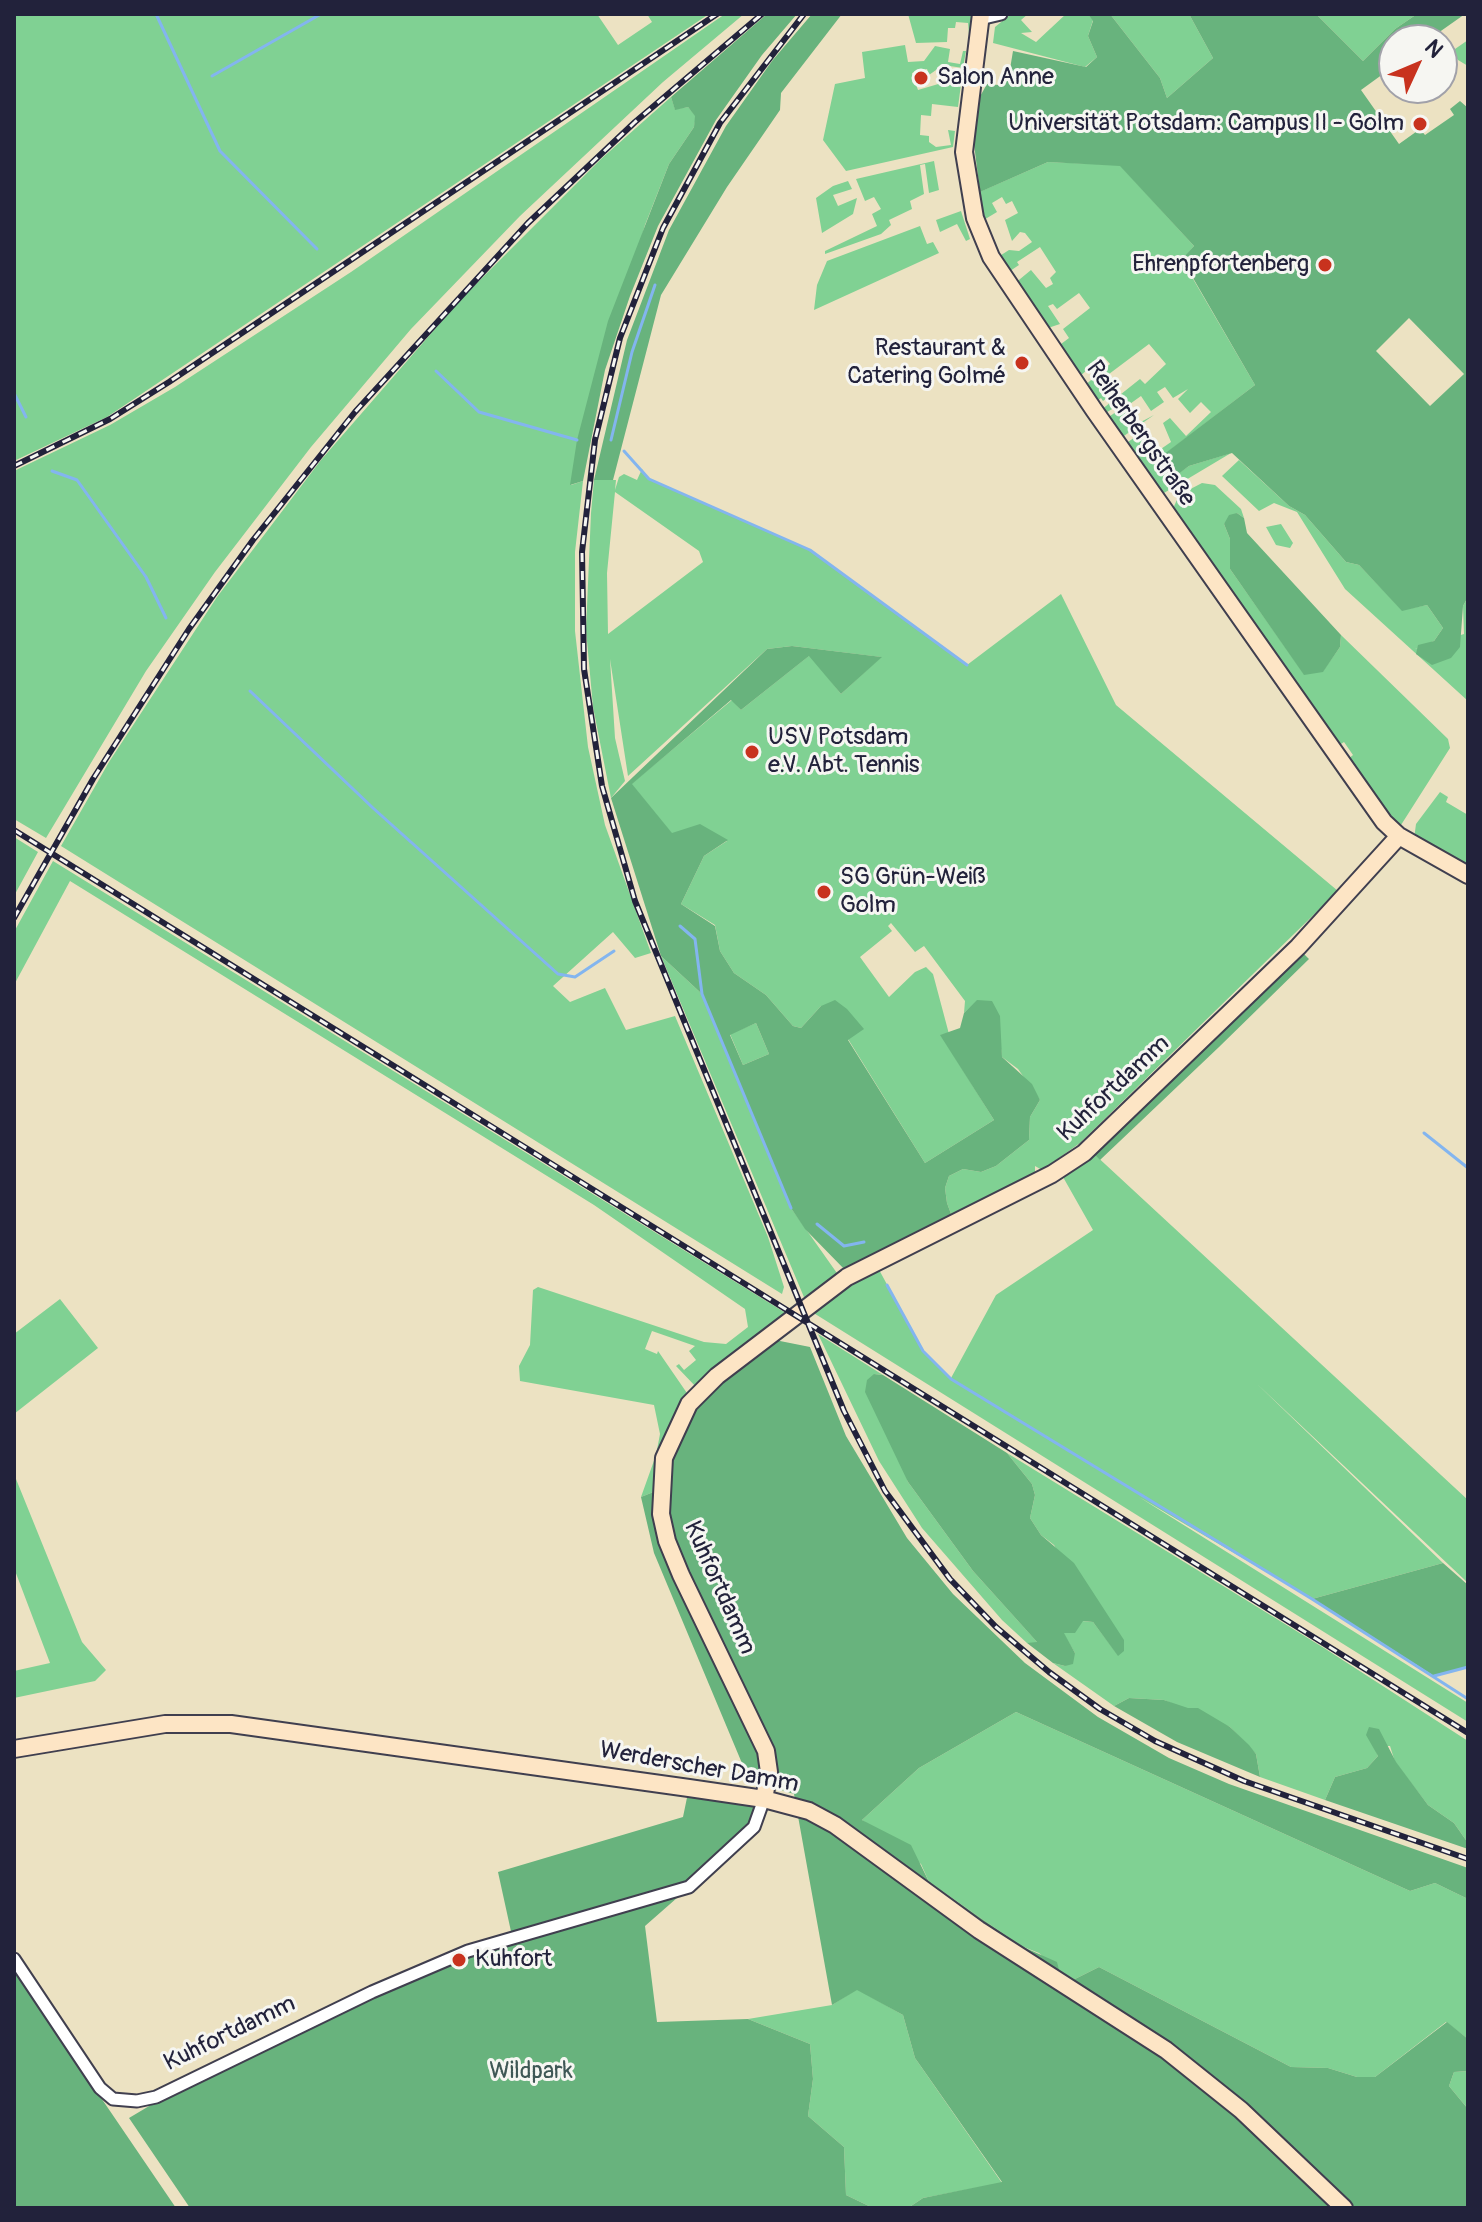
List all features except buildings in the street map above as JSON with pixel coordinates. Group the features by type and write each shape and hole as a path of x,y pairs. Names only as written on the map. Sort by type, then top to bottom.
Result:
{"street":[{"path":"981,16 1001,14"},
{"name":"Reiherbergstraße","path":"981,16 964,152 975,218 991,257 1138,474 1384,822 1399,836 1468,875"},
{"name":"Kuhfortdamm","path":"14,1959 100,2088 113,2099 137,2101 156,2097 372,1992 468,1951 689,1887 754,1827 769,1772 766,1751 681,1575 667,1541 661,1514 664,1458 689,1404 717,1376 847,1277 1052,1174 1084,1153 1298,947 1399,836"},
{"name":"Werderscher Damm","path":"14,1749 165,1724 231,1724 764,1799 809,1811 835,1825 979,1930 1166,2050 1241,2110 1344,2208"}],"green space":[{"path":"14,14 597,14 618,45 652,22 647,14 709,14 107,417 14,461"},
{"path":"725,14 744,14 663,82 520,216 411,329 311,447 215,572 146,671 46,838 14,819 14,471 110,425 175,387 351,272"},
{"path":"767,14 797,14 762,55 716,120 658,226 605,370 583,481 570,485 577,440 608,321 669,164 694,127 695,116 688,107 675,110 671,97"},
{"path":"812,14 842,14 781,93 780,110 727,187 661,295 613,480 594,480 627,340 669,230 726,126 772,61"},
{"path":"908,14 972,14 969,35 968,23 956,22 955,28 948,28 947,42 916,43"},
{"path":"1011,14 1028,14 1021,20 1032,32 1021,33 1036,42 1066,14 1088,14 1093,20 1088,36 1097,57 1085,67 993,43 995,27"},
{"path":"1088,14 1110,14 1160,78 1167,98 1213,58 1189,14 1316,14 1363,61 1378,46 1378,78 1361,90 1399,144 1420,129 1425,135 1454,115 1450,109 1460,101 1468,108 1468,597 1463,606 1460,647 1451,658 1432,665 1416,654 1418,645 1434,641 1443,628 1427,605 1402,611 1359,565 1346,562 1305,515 1289,506 1232,453 1189,466 1169,481 1155,461 1255,385 1182,259 1194,246 1120,166 1048,162 980,192 974,144 978,100 987,84 999,85 1000,80 1008,81 1013,51 1086,67 1097,57 1088,36 1093,21","holes":["1409,318 1464,374 1430,406 1376,351"]},
{"path":"1110,14 1189,14 1213,58 1167,98 1160,78"},
{"path":"1316,14 1417,14 1402,24 1378,24 1378,46 1363,61"},
{"path":"1417,14 1465,14 1451,24 1402,24"},
{"path":"1468,40 1468,66 1458,60 1458,47"},
{"path":"905,45 908,62 924,61 935,46 950,49 948,62 960,64 963,51 966,51 963,68 943,65 929,75 927,69 912,73 918,90 962,77 958,107 932,104 931,116 921,115 920,135 929,136 929,142 936,147 951,145 948,130 955,131 953,147 846,171 823,140 835,84 865,78 862,52"},
{"path":"671,97 675,109 688,107 696,116 694,127 669,164 645,225 571,485 583,481 575,552 575,631 588,747 605,825 651,953 635,958 613,932 553,986 570,1002 605,988 626,1030 675,1016 768,1237 784,1287 782,1294 61,846 109,762 217,597 321,460 461,299 601,159"},
{"path":"934,161 939,190 929,193 925,164 920,165 924,194 910,201 912,209 889,220 891,225 881,234 825,254 825,251 877,226 872,214 881,209 874,197 865,201 856,179"},
{"path":"1048,162 1120,165 1194,246 1182,260 1255,385 1156,461 1169,480 1189,466 1231,453 1164,493 1125,444 1144,431 1158,451 1171,442 1163,423 1170,418 1186,436 1211,412 1201,402 1190,413 1178,399 1188,389 1173,398 1165,387 1157,392 1164,402 1151,411 1141,396 1127,406 1139,423 1154,415 1121,438 1107,418 1119,410 1117,406 1104,414 1101,410 1140,379 1145,384 1166,364 1149,344 1109,374 1118,389 1103,401 1101,398 1096,402 1084,386 1110,364 1103,356 1079,377 1057,347 1069,338 1063,329 1090,308 1079,293 1057,309 1053,304 1048,306 1060,324 1045,329 1014,284 1031,270 1046,288 1053,284 1050,278 1056,272 1040,247 1017,262 1019,265 1007,273 998,257 1009,250 1019,251 1032,242 1025,233 1020,232 1012,241 1005,220 1018,213 1012,201 1006,204 1002,197 992,203 997,212 982,221 975,194"},
{"path":"848,181 852,189 833,195 838,206 857,198 853,214 822,233 816,198 833,186"},
{"path":"961,211 970,239 966,241 957,224 940,232 936,220"},
{"path":"920,226 927,244 933,242 939,253 814,310 817,285 827,261"},
{"path":"1239,460 1289,506 1305,515 1346,562 1359,565 1402,610 1427,605 1443,628 1434,641 1415,649 1464,634 1463,606 1468,597 1468,701 1345,589 1297,512 1274,503 1259,511 1222,476"},
{"path":"642,469 649,479 810,550 967,665 1061,594 1116,705 1338,891 1080,1143 1042,1170 1035,1166 1035,1178 954,1222 945,1188 949,1176 963,1169 981,1172 996,1166 1029,1140 1030,1117 1040,1100 1018,1069 1002,1057 1000,1040 977,1001 964,1013 965,1001 924,946 915,952 891,923 888,926 892,931 860,957 889,997 915,972 926,967 933,974 949,1034 941,1035 994,1120 925,1163 848,1039 821,1006 801,1028 793,1026 766,995 734,973 720,951 715,925 681,904 704,856 727,841 672,834 631,784 732,700 741,710 810,655 841,694 881,657 792,646 767,649 628,776 610,659 615,738 625,781 611,798 593,707 586,630 591,513 594,480 616,480 615,490 619,477 624,474 637,480","holes":["615,492 699,551 703,562 608,634 607,573"]},
{"path":"1202,483 1215,485 1241,509 1244,518 1237,513 1224,524 1230,539 1230,569 1304,674 1323,671 1340,647 1341,635 1448,739 1450,748 1401,825 1387,816 1347,760 1353,755 1344,742 1338,746 1172,511 1179,495"},
{"path":"1237,513 1244,518 1247,533 1341,635 1340,647 1323,672 1304,675 1230,569 1230,539 1224,524 1229,515"},
{"path":"1281,524 1293,543 1290,548 1276,545 1266,527"},
{"path":"792,646 882,657 841,694 809,656 741,710 731,700 632,784 672,833 700,824 728,840 704,856 681,904 715,926 720,951 734,973 766,995 793,1026 801,1028 821,1006 835,1000 847,1009 864,1029 848,1040 925,1163 994,1120 940,1035 960,1028 964,1013 977,1000 992,1001 1000,1016 1002,1057 1032,1084 1040,1100 1030,1117 1029,1140 996,1166 981,1172 963,1169 949,1176 945,1188 954,1222 847,1272 805,1229 791,1208 702,994 661,956 611,798 767,649","holes":["756,1023 769,1054 743,1065 730,1035"]},
{"path":"1440,792 1448,797 1446,802 1468,815 1468,871 1414,839 1416,824"},
{"path":"14,837 38,852 14,896"},
{"path":"53,861 789,1315 697,1388 676,1366 679,1364 684,1370 696,1360 689,1351 695,1346 652,1331 645,1349 657,1354 658,1351 689,1396 656,1491 641,1497 660,1434 654,1405 520,1381 519,1366 530,1345 533,1290 538,1287 704,1342 726,1344 748,1327 745,1309 594,1205 70,881 14,985 14,932"},
{"path":"1299,949 1309,959 1100,1160 1092,1152"},
{"path":"661,956 702,994 791,1208 839,1276 806,1302"},
{"path":"756,1023 769,1054 743,1065 730,1034"},
{"path":"1092,1152 1468,1500 1468,1583 1255,1382 1443,1563 1312,1599 1139,1497 1468,1703 1468,1722 812,1312 877,1266 923,1351 951,1378 996,1295 1093,1230 1063,1177"},
{"path":"60,1299 98,1348 14,1414 14,1334"},
{"path":"818,1334 883,1375 874,1374 908,1482 973,1571 1038,1643 1027,1643 1002,1620 922,1528 879,1461"},
{"path":"775,1340 810,1347 846,1436 907,1538 953,1594 1025,1663 1098,1717 1169,1758 1229,1784 1468,1868 1468,1899 1435,1883 1410,1891 1016,1712 919,1768 862,1820 911,1845 929,1882 1021,1946 1057,1962 1060,1974 1071,1981 1099,1967 1291,2067 1328,2068 1357,2077 1375,2077 1447,2022 1468,2039 1468,2071 1454,2072 1449,2086 1468,2109 1468,2208 908,2208 923,2198 1002,2182 915,2058 903,2015 857,1990 832,2005 794,1794 749,1780 654,1553 641,1497 666,1487 669,1461 696,1401"},
{"path":"874,1374 883,1375 1007,1453 1032,1484 1035,1495 1030,1518 1041,1535 1074,1563 1124,1640 1124,1651 1118,1656 1093,1622 1083,1621 1075,1633 1064,1633 1075,1653 1073,1664 1053,1663 1027,1643 1037,1642 973,1571 908,1482 865,1392 867,1380"},
{"path":"1007,1453 1324,1648 1468,1741 1468,1843 1454,1823 1428,1805 1395,1762 1390,1746 1374,1746 1378,1756 1367,1768 1335,1777 1325,1800 1260,1777 1256,1754 1230,1727 1164,1700 1129,1698 1114,1706 1053,1663 1065,1666 1075,1653 1063,1633 1082,1621 1093,1622 1118,1655 1054,1545 1041,1535 1030,1518 1035,1495 1032,1484"},
{"path":"16,1479 82,1642 106,1670 95,1681 14,1698 14,1671 50,1663 14,1568"},
{"path":"1443,1563 1468,1585 1468,1667 1434,1676 1312,1599"},
{"path":"1129,1698 1164,1700 1198,1708 1230,1727 1256,1754 1260,1777 1177,1742 1114,1706"},
{"path":"1016,1712 1410,1891 1435,1883 1468,1899 1468,2039 1446,2022 1375,2077 1357,2077 1328,2068 1291,2067 1099,1967 1071,1981 1039,1953 1021,1946 929,1882 921,1864 862,1820 919,1768"},
{"path":"1369,1727 1379,1729 1396,1762 1428,1805 1454,1823 1468,1843 1468,1849 1325,1800 1335,1777 1367,1768 1378,1756 1366,1735"},
{"name":"Wildpark","path":"689,1788 764,1799 759,1818 735,1847 645,1926 657,2022 748,2019 810,2044 813,2079 808,2116 844,2147 846,2195 873,2208 190,2208 129,2118 198,2077 372,1992 512,1936 498,1872 683,1817"},
{"path":"14,1971 110,2111 176,2208 14,2208"},
{"path":"857,1989 903,2015 915,2058 1002,2183 923,2198 908,2208 873,2208 846,2195 844,2147 808,2116 813,2079 810,2044 748,2019 832,2005"},
{"path":"1468,2071 1468,2109 1449,2086 1454,2072"}],"waterway":[{"path":"156,14 220,151 317,249"},
{"path":"212,76 321,14"},
{"path":"611,440 632,352 655,285"},
{"path":"436,371 479,412 577,440"},
{"path":"14,393 26,417"},
{"path":"624,451 649,479 810,550 967,665"},
{"path":"52,471 77,480 146,577 166,618"},
{"path":"250,691 373,808 558,974 575,977 614,951"},
{"path":"680,926 695,939 702,994 791,1208"},
{"path":"1424,1133 1468,1168"},
{"path":"817,1224 844,1246 864,1242"},
{"path":"887,1285 923,1351 951,1379 1312,1599 1468,1699"},
{"path":"1434,1676 1468,1667"}],"railway":[{"path":"14,466 110,419 169,382 717,14"},
{"path":"14,918 93,779 189,629 253,540 355,412 528,223 635,122 762,14"},
{"path":"804,14 720,123 663,228 620,338 595,440 582,552 584,669 602,786 635,901 844,1411 885,1491 950,1579 996,1627 1049,1672 1100,1709 1155,1741 1244,1781 1468,1859"},
{"path":"14,830 1468,1733"}],"place":[{"name":"Salon Anne","path":"921,78"},
{"name":"Universität Potsdam: Campus II - Golm","path":"1420,124"},
{"name":"Ehrenpfortenberg","path":"1325,265"},
{"name":"Restaurant & Catering Golmé","path":"1022,363"},
{"name":"USV Potsdam e.V. Abt. Tennis","path":"752,752"},
{"name":"SG Grün-Weiß Golm","path":"824,892"},
{"name":"Kuhfort","path":"459,1960"}]}
